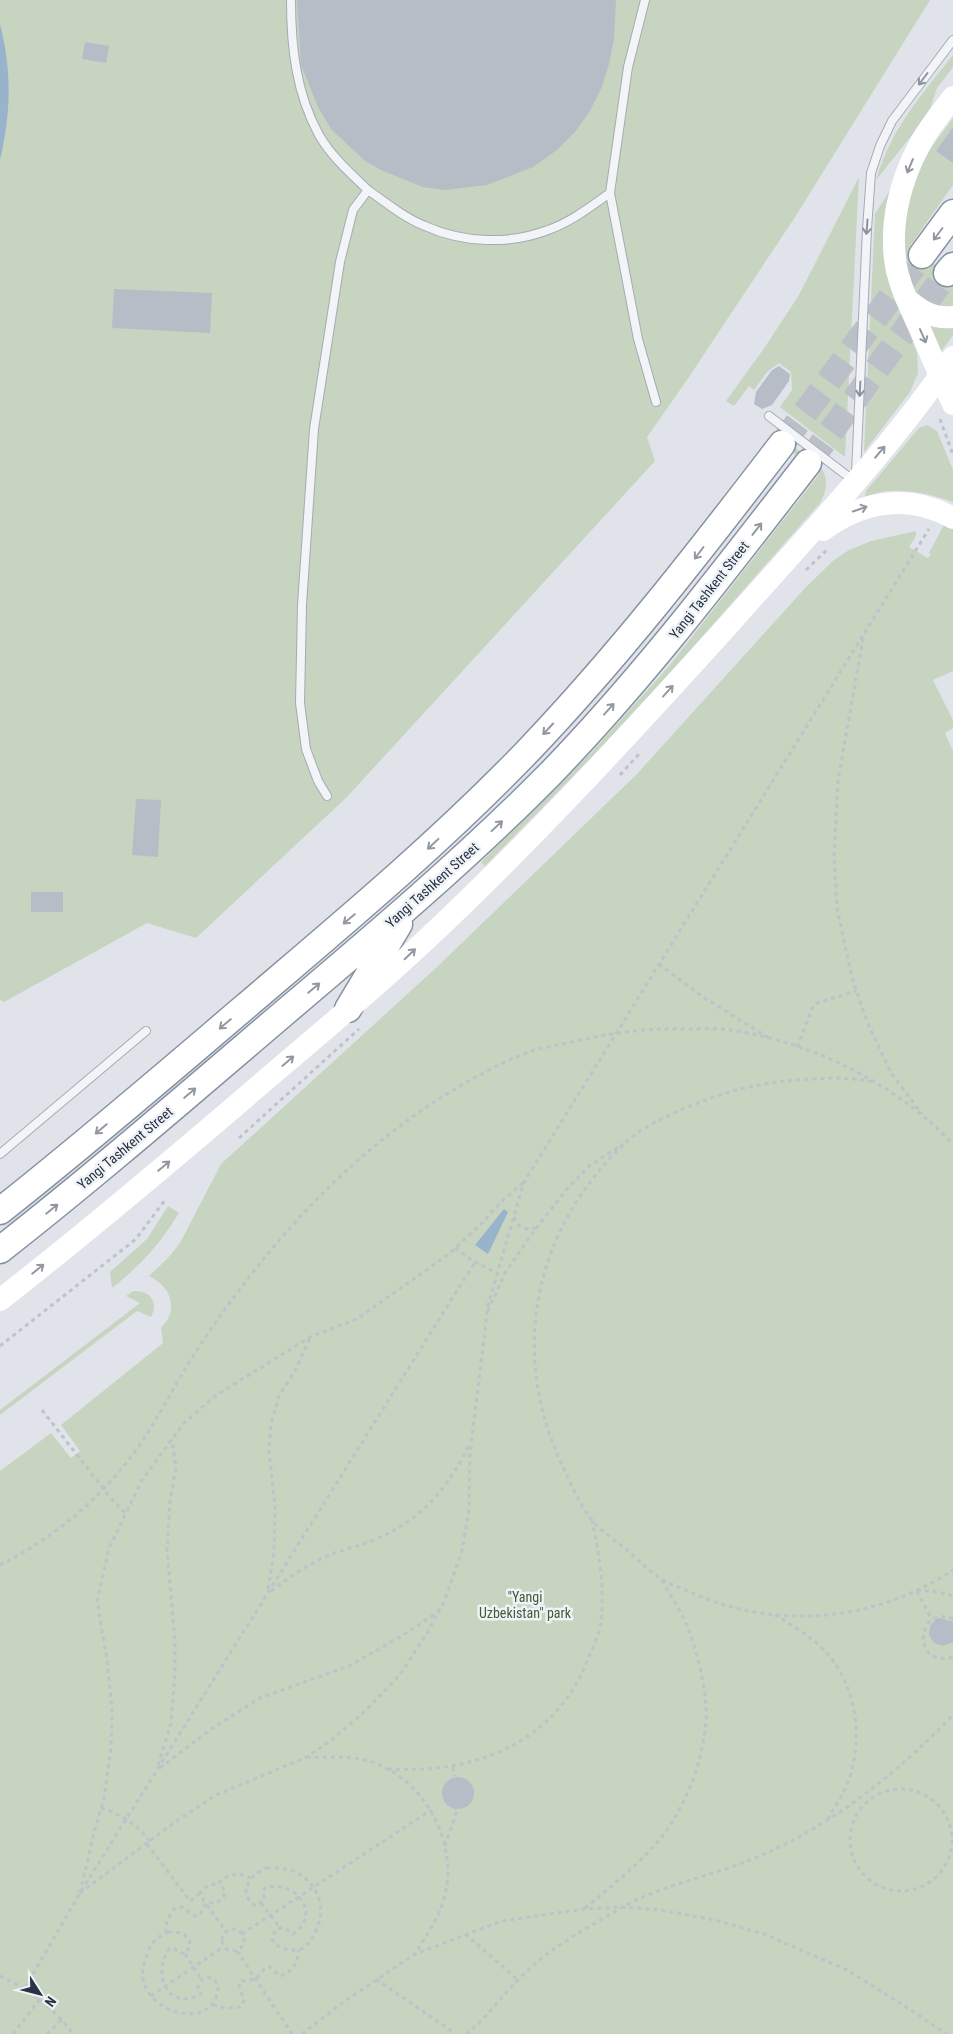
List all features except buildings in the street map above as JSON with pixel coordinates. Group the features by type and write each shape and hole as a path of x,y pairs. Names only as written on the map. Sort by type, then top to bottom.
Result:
{"highway":[{"path":"922,255 953,213"},
{"path":"0,1211 73,1153 386,887 484,796 567,708 647,618 782,444"},
{"name":"Yangi Tashkent Street","path":"0,1250 99,1171 409,906 508,816 599,721 684,622 808,463"},
{"path":"348,1009 409,906"}],"main road":[{"path":"946,412 940,376 906,297 896,267 894,250 895,222 899,199 908,170 920,143 953,97"},
{"path":"906,297 928,314 953,317"},
{"path":"0,1300 160,1170 348,1009 403,961 518,850 640,723 856,482 908,420 953,357"},
{"path":"779,568 825,528 851,512 865,507 893,502 912,504 930,507 953,518"}],"lane":[{"path":"291,0 291,33 296,69 304,101 320,136 342,165 368,190 424,226 453,235 483,240 515,238 548,230 580,214 610,193"},
{"path":"645,0 628,67 610,193 638,339 656,402"},
{"path":"856,482 866,239 872,174 880,146 892,121 953,40"},
{"path":"327,796 318,781 306,749 301,710 302,605 314,429 340,262 353,210 368,190"},
{"path":"769,416 856,482"},
{"path":"0,1154 146,1031"}],"path":[{"path":"946,412 953,455"},
{"path":"80,1893 175,1822 216,1795 307,1757 334,1738 363,1713 399,1676 427,1633 439,1612 462,1551 469,1509 471,1441 486,1315 524,1182 929,529"},
{"path":"864,634 838,781 834,855 837,908 856,991 868,1024 892,1073 925,1118"},
{"path":"659,964 703,998 772,1039"},
{"path":"797,1047 814,1004 856,991"},
{"path":"0,1565 20,1555 62,1527 86,1508 125,1465 142,1442 175,1384 230,1301 286,1231 354,1164 414,1115 478,1076 528,1052 617,1032 652,1028 728,1029 772,1039 837,1063 904,1100 953,1144"},
{"path":"486,1315 505,1273 536,1228 567,1189 589,1166 665,1116 730,1091 763,1083 856,1078 878,1084"},
{"path":"627,1141 604,1165 579,1196 558,1234 538,1290 534,1367 539,1397 545,1422 558,1456 574,1491 592,1520 661,1579 718,1604 774,1615 806,1617 847,1613 876,1606 917,1590 953,1570"},
{"path":"80,1893 101,1808 112,1748 112,1710 107,1660 97,1601 109,1548 142,1480 184,1423 215,1396 310,1337 357,1319 456,1248 483,1222 500,1202 524,1182"},
{"path":"0,1346 136,1239 164,1200"},
{"path":"514,1215 517,1224 522,1228 536,1228"},
{"path":"456,1248 475,1262 497,1274"},
{"path":"25,1988 80,1893 475,1262"},
{"path":"268,1592 274,1553 275,1506 269,1451 271,1424 279,1396 296,1370 310,1337"},
{"path":"42,1410 103,1489 126,1513"},
{"path":"157,1770 171,1724 175,1674 176,1641 167,1550 170,1500 176,1468 172,1439"},
{"path":"268,1592 318,1560 338,1551 376,1540 409,1522 441,1493 471,1441"},
{"path":"388,1769 426,1770 453,1767 489,1757 528,1737 552,1715 583,1672 600,1624 602,1573 592,1520"},
{"path":"584,1909 636,1865 661,1837 682,1804 697,1766 706,1722 703,1682 690,1632 661,1579"},
{"path":"917,1590 953,1596"},
{"path":"917,1590 932,1620"},
{"path":"157,1770 210,1730 260,1698 349,1666 439,1612"},
{"path":"774,1615 812,1639 825,1651 839,1670 855,1710 856,1738 854,1760 848,1784 826,1820"},
{"path":"953,1619 946,1616 932,1620 925,1628 922,1638 925,1648 932,1656 942,1659 953,1658"},
{"path":"466,2034 486,2016 518,1980 546,1955 570,1938 649,1895 756,1858 802,1835 868,1793 926,1743 953,1714"},
{"path":"307,1757 367,1760 388,1769 410,1786 431,1810 445,1846 448,1865 444,1898 437,1916 416,1954"},
{"path":"453,1767 454,1776"},
{"path":"902,1788 918,1791 932,1799 943,1810 950,1825 953,1841 949,1857 942,1871 930,1882 916,1889 899,1891 876,1885 858,1869 852,1855 849,1839 852,1823 860,1809 872,1798 886,1790 902,1788"},
{"path":"868,1793 872,1798"},
{"path":"101,1808 115,1813 145,1834 148,1843 190,1900"},
{"path":"445,1846 458,1808"},
{"path":"242,1934 431,1810"},
{"path":"261,1903 280,1928 288,1930 293,1934 302,1926 305,1914 300,1896 290,1889 266,1886 261,1903 256,1906 246,1896 246,1888 250,1878 259,1871 277,1868 293,1871 306,1878 314,1887 321,1909 320,1922 306,1946 298,1950 283,1949 276,1945 272,1939 275,1931 280,1928"},
{"path":"186,1909 190,1900 207,1886 220,1883 224,1878 237,1874 250,1878"},
{"path":"166,1933 167,1920 172,1912 178,1908 182,1907 195,1916 200,1915 203,1905 206,1903 217,1903 224,1896 224,1890 220,1883"},
{"path":"199,1894 226,1931"},
{"path":"302,2034 376,1979 416,1954 465,1934 502,1921 584,1909 622,1908 660,1910 715,1920 771,1938 847,1970 946,2034"},
{"path":"233,1929 242,1934 244,1943 237,1951 230,1951 224,1947 222,1937 226,1931 233,1929"},
{"path":"185,1954 190,1942 186,1935 178,1932 166,1933 152,1942 143,1967 144,1982 151,1996 165,2010 178,2014 200,2013 205,2012 213,2005 218,1992 218,1984 214,1978 206,1977 198,1988 201,1994 189,1999 176,1997 165,1986 161,1973 165,1956 169,1949 174,1948 178,1952 185,1954 202,1980"},
{"path":"465,1934 518,1980"},
{"path":"151,1996 224,1947"},
{"path":"213,2005 226,2008 240,2007 244,2001 239,1985 242,1981 256,1979 265,1968 270,1967 280,1976 287,1974 296,1964 298,1950"},
{"path":"237,1951 292,2034"},
{"path":"0,1976 25,1988 40,1999 62,2019 73,2034"},
{"path":"376,1979 456,2034"},
{"path":"13,2034 40,1999"},
{"path":"46,2034 62,2019"}],"green space":[{"path":"0,0 930,0 797,214 647,437 655,461 346,798 196,938 147,923 4,1002 0,1000"},
{"path":"953,55 953,67 937,88 928,115 876,180 890,144 908,113"},
{"path":"953,118 953,185 910,246 953,278 953,307 948,307 937,305 918,296 910,284 905,262 904,235 906,211 917,175 928,153"},
{"path":"859,177 845,457 780,407 792,390 791,372 779,363 767,372 754,390 749,386 734,406 726,401 799,295"},
{"path":"892,187 902,317 917,352 918,373 910,392 864,452 875,214"},
{"path":"928,326 953,326 953,335 940,353"},
{"path":"927,425 937,431 953,470 953,502 932,495 909,491 886,491 865,497 866,491 919,428"},
{"path":"774,431 822,469 826,486 820,503 635,713 485,866 481,862 591,753 670,665 820,473 770,435"},
{"name":"\"Yangi Uzbekistan\" park","path":"946,521 953,526 953,671 933,680 953,720 953,728 945,733 953,751 953,2034 0,2034 0,1471 51,1433 71,1458 80,1451 61,1425 163,1343 161,1328 170,1314 170,1299 163,1286 149,1276 168,1258 180,1243 221,1164 437,967 637,774 806,587 834,560 849,550 871,541 916,531 916,536 909,547 928,558"},
{"path":"168,1206 179,1213 172,1224 149,1254 112,1288 110,1272 147,1239"},
{"path":"133,1291 139,1291 151,1298 154,1306 151,1317 137,1311 0,1415 0,1410 140,1303 126,1296"}],"water":[{"path":"0,24 7,58 9,92 4,143 0,160"},
{"path":"504,1209 508,1212 488,1254 475,1245"}],"tunnel":[{"path":"782,444 922,255"},
{"path":"808,463 947,273"}]}
